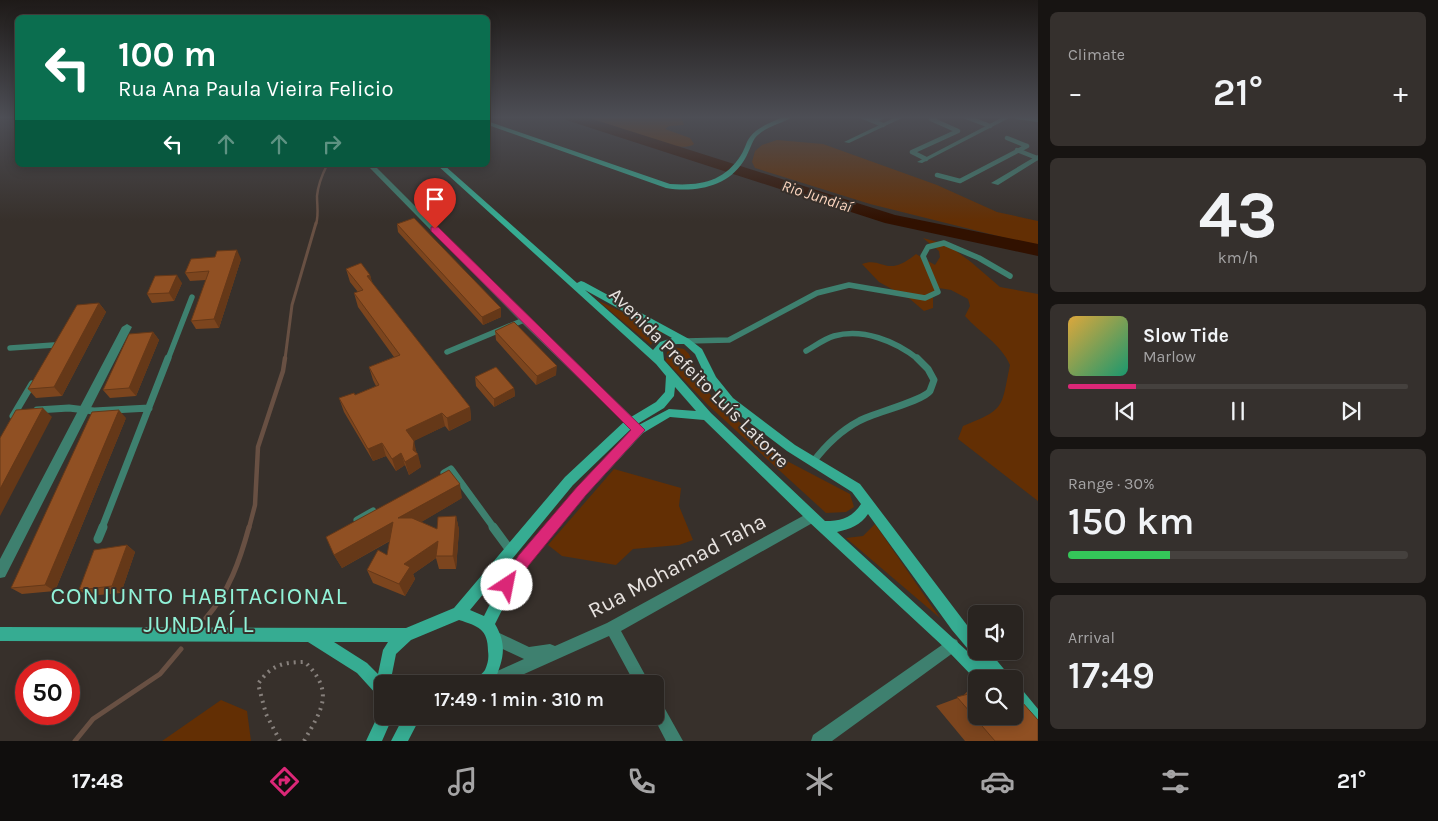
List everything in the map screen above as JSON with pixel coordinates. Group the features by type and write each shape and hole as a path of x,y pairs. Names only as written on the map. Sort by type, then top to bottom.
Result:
{"main road":[{"path":"568,152 669,186 690,188 704,186 729,176 747,152"},
{"path":"442,167 560,272"},
{"name":"Avenida Prefeito Luís Latorre","path":"560,272 686,341 699,352 712,380 729,401 764,430 856,488 968,638"},
{"name":"Avenida Prefeito Luís Latorre","path":"560,272 659,361 708,416 812,517 977,670"},
{"path":"659,361 658,350 663,343 672,340 686,341"},
{"path":"385,675 390,650 406,635 459,613 569,481 660,404 670,393 671,374"},
{"path":"488,625 507,585 524,560 634,426 668,413 708,416"},
{"path":"823,527 834,527 853,522 865,510 868,502"},
{"path":"459,613 488,625 495,638 496,659 490,675"},
{"path":"0,634 406,635"},
{"path":"309,634 362,668 374,681"},
{"path":"987,660 995,670"},
{"path":"1023,702 1038,721"},
{"path":"1023,713 1038,727"},
{"path":"374,741 381,725"},
{"path":"399,741 408,725"}],"street":[{"path":"923,160 940,152"},
{"path":"995,183 1037,158"},
{"path":"372,167 524,320 634,426"},
{"path":"0,572 127,327"},
{"name":"Rua Mohamad Taha","path":"505,675 612,628 812,517"},
{"path":"612,628 638,675"},
{"path":"495,638 529,654 561,650"},
{"path":"819,741 952,645"},
{"path":"664,721 675,741"}],"lane":[{"path":"913,152 923,160"},
{"path":"937,175 960,181 1014,152"},
{"path":"1021,152 1037,158"},
{"path":"686,341 729,340 816,293 849,285 925,298 938,292 923,256 928,247 944,243 979,258 1010,276"},
{"path":"98,539 192,297"},
{"path":"447,352 524,320"},
{"path":"806,351 834,336 863,335 892,342 915,355 929,368 934,380 929,392 920,398 848,424 823,447 813,462"},
{"path":"10,348 54,345 50,352"},
{"path":"8,425 38,374"},
{"path":"16,411 69,408 85,411 149,408"},
{"path":"434,478 451,469 510,550"},
{"path":"357,520 383,506"}],"path":[{"path":"280,741 264,712 258,684 268,668 287,662 305,662 318,674 325,694 319,713 304,741"}],"shaded area":[{"path":"755,152 844,152 937,185 997,212 1038,221 1038,246 870,204 755,168 752,162"},
{"path":"923,238 948,245 1000,287 1038,294 1038,501 958,439 963,426 994,411 999,405 1003,399 1010,365 996,345 965,316 970,306 968,299 951,290 939,288 933,294 933,308 924,311 910,299 879,282 862,264 869,262 891,266 898,265 916,254 935,265 940,257 939,251"},
{"path":"597,300 664,332 655,338 651,345"},
{"path":"673,347 684,349 689,354 698,376 716,403 787,461 850,494 854,507 846,512 826,513 708,405 666,361 667,352"},
{"path":"614,469 681,488 679,506 693,540 679,545 633,549 616,565 562,556 548,545"},
{"path":"875,524 940,618 846,538 863,536"},
{"path":"221,700 247,711 251,741 162,741"}],"building":[{"path":"414,218 501,308 482,317 397,224"},
{"path":"237,250 214,319 191,321 209,271 185,273 191,259 215,257 217,251"},
{"path":"361,263 370,275 367,276 470,407 447,418 442,413 406,430 414,441 413,450 418,454 405,462 401,453 392,459 382,443 368,449 339,398 354,393 355,395 379,385 369,367 400,355 354,293 363,290 346,269"},
{"path":"177,275 169,293 147,294 155,276"},
{"path":"99,303 54,387 28,389 77,305"},
{"path":"514,322 557,366 537,376 495,331"},
{"path":"153,332 129,388 103,390 129,334"},
{"path":"496,367 514,388 494,399 475,377"},
{"path":"43,408 0,489 0,438 16,410"},
{"path":"119,410 45,585 11,588 92,412"},
{"path":"449,470 460,484 398,518 412,518 437,529 438,517 456,516 453,556 436,556 438,541 404,564 410,567 399,584 367,570 378,550 387,555 393,522 334,555 326,537"},
{"path":"127,545 112,586 79,590 94,550"},
{"path":"968,694 968,710 957,697"},
{"path":"1023,703 1038,720 1038,741 995,741 981,725 1023,725"}],"waterway":[{"name":"Rio Jundiaí","path":"679,152 891,219 1038,250"},
{"path":"316,224 318,214 317,196 326,167"},
{"path":"285,359 292,305 316,223"},
{"path":"249,528 255,505 258,447 283,371 285,358"},
{"path":"206,618 221,597 233,575 249,527"},
{"path":"75,741 93,719 160,674 181,649"}],"district":[{"name":"CONJUNTO HABITACIONAL JUNDIAÍ L","path":"199,610"}],"route":[{"path":"435,229 524,320 639,430 582,491 524,560 507,585"}]}
